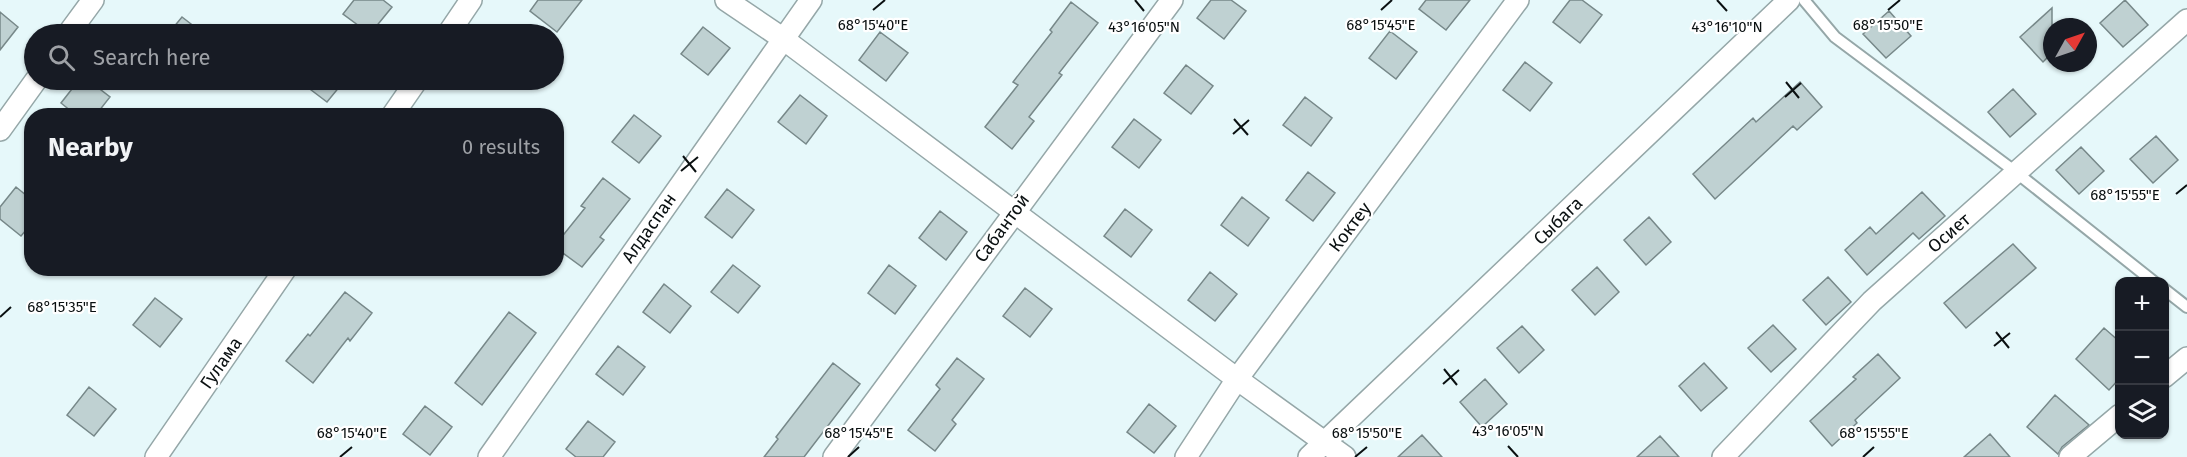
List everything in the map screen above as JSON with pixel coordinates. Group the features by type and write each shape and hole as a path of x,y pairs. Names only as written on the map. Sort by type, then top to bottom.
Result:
{"street":[{"path":"75,24 93,0"},
{"path":"455,24 471,0"},
{"path":"726,0 782,38 1237,379 1345,457"},
{"name":"Алдаспан","path":"489,457 782,38 811,0"},
{"name":"Сабантой","path":"834,457 1172,0"},
{"name":"Коктеу","path":"1186,457 1237,379 1518,0"},
{"name":"Сыбага","path":"1309,457 1789,0"},
{"name":"Осиет","path":"1723,457 1872,301 2187,20"},
{"path":"0,130 29,90"},
{"path":"398,108 410,90"},
{"name":"Гулама","path":"156,457 280,276"},
{"path":"2169,373 2187,358"},
{"path":"2070,457 2115,419"}],"lane":[{"path":"1804,0 1835,37 2017,173 2148,277"},
{"path":"2169,294 2187,307"}],"building":[{"path":"354,0 383,0 392,7 378,24 356,24 343,14"},
{"path":"538,0 582,0 563,24 547,24 530,11"},
{"path":"1211,0 1231,0 1246,11 1224,39 1197,18"},
{"path":"1426,0 1470,0 1446,30 1419,9"},
{"path":"1570,0 1582,0 1602,15 1580,43 1553,22"},
{"path":"2125,0 2148,25 2123,47 2100,23"},
{"path":"1071,2 1098,23 1059,73 1062,75 1029,117 1034,121 1012,149 985,127 1018,85 1013,82 1052,32 1050,30"},
{"path":"2052,8 2052,18 2043,18 2043,62 2020,37"},
{"path":"1889,11 1911,36 1886,58 1863,34"},
{"path":"0,12 18,27 0,50"},
{"path":"182,17 191,24 176,24"},
{"path":"703,27 730,48 708,75 681,54"},
{"path":"1390,31 1417,52 1396,79 1369,58"},
{"path":"880,32 908,53 886,81 859,60"},
{"path":"1525,62 1552,83 1530,111 1503,90"},
{"path":"1186,65 1213,86 1191,114 1164,93"},
{"path":"1800,82 1822,107 1797,130 1793,126 1715,199 1693,174 1753,118 1756,122"},
{"path":"2013,89 2036,114 2010,137 1988,112"},
{"path":"71,90 101,90 110,97 101,108 67,108 61,103"},
{"path":"311,90 337,90 327,102"},
{"path":"800,95 827,116 806,144 778,122"},
{"path":"1305,97 1332,118 1311,146 1283,125"},
{"path":"634,115 661,136 639,163 612,142"},
{"path":"1134,119 1161,140 1139,168 1112,147"},
{"path":"2156,136 2178,160 2153,183 2130,159"},
{"path":"2081,147 2104,171 2079,194 2056,170"},
{"path":"1308,172 1335,193 1313,221 1286,200"},
{"path":"603,178 630,199 600,237 604,240 582,267 564,254 564,234 585,208 581,206"},
{"path":"16,187 24,194 24,232 21,236 0,219 0,207"},
{"path":"727,189 754,210 732,238 705,217"},
{"path":"1922,192 1945,216 1919,239 1913,233 1867,275 1845,250 1870,227 1876,234"},
{"path":"1242,197 1269,218 1248,246 1221,225"},
{"path":"1125,209 1152,230 1131,257 1104,236"},
{"path":"940,211 967,232 946,260 919,238"},
{"path":"1649,217 1671,242 1646,265 1624,240"},
{"path":"2013,244 2036,268 1966,328 1944,303"},
{"path":"733,265 760,286 738,313 711,292"},
{"path":"889,265 916,286 895,314 868,293"},
{"path":"1597,267 1619,292 1595,315 1572,290"},
{"path":"1210,272 1237,294 1215,321 1188,300"},
{"path":"1828,277 1851,302 1826,325 1803,300"},
{"path":"664,284 691,306 670,333 643,312"},
{"path":"1025,288 1052,309 1030,337 1003,316"},
{"path":"345,292 372,313 350,341 348,338 313,383 286,361 308,334 310,336"},
{"path":"155,298 182,319 160,347 133,325"},
{"path":"509,312 536,333 482,405 455,383"},
{"path":"1773,325 1796,349 1771,372 1748,348"},
{"path":"1522,326 1544,350 1519,373 1497,348"},
{"path":"2104,328 2115,338 2115,383 2109,390 2076,359"},
{"path":"618,346 645,367 623,395 596,374"},
{"path":"1878,354 1900,378 1855,420 1857,423 1832,446 1810,421 1856,379 1853,377"},
{"path":"957,358 984,379 952,420 956,424 935,451 908,430 940,389 936,385"},
{"path":"833,363 860,384 804,457 764,457 778,439 776,437"},
{"path":"1704,363 1727,388 1701,411 1679,386"},
{"path":"1485,379 1507,404 1482,427 1460,402"},
{"path":"89,387 116,409 94,436 67,415"},
{"path":"2055,395 2089,425 2062,447 2058,454 2027,427"},
{"path":"1149,404 1176,426 1154,453 1127,432"},
{"path":"425,406 452,427 430,455 403,434"},
{"path":"588,421 615,442 603,457 576,457 566,449"},
{"path":"1990,434 2010,457 1964,457"},
{"path":"1422,435 1442,457 1398,457"},
{"path":"1660,436 1679,457 1637,457"}]}
